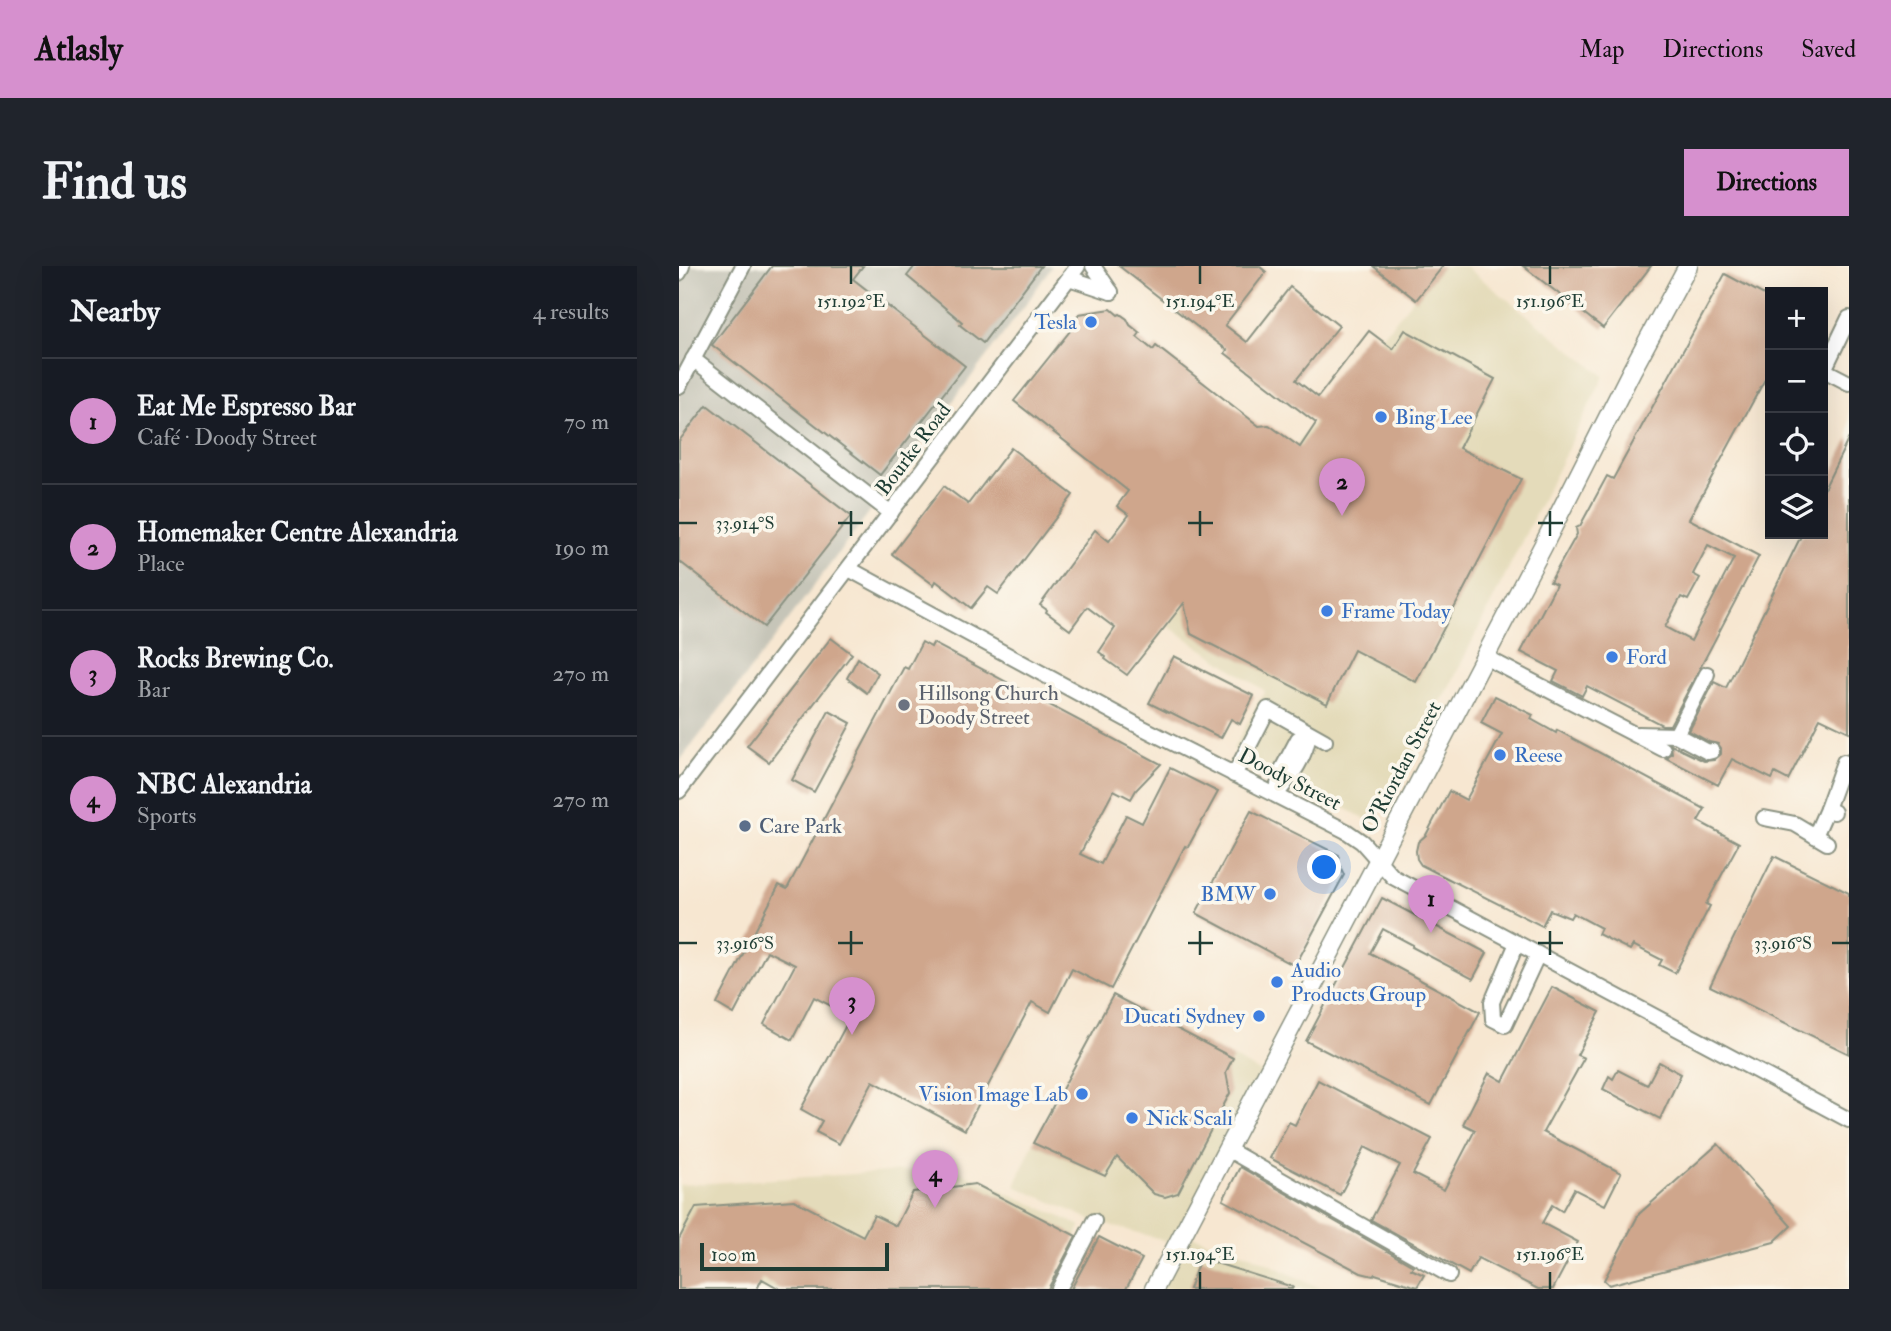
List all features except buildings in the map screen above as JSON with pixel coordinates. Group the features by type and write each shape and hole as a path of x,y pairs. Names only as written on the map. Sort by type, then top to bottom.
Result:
{"main road":[{"name":"O'Riordan Street","path":"1154,1289 1688,266"}],"street":[{"path":"679,273 682,266"},
{"path":"679,386 743,266"},
{"path":"1074,272 1111,292 1093,266"},
{"name":"Bourke Road","path":"679,791 1074,272"},
{"path":"1828,360 1849,318"},
{"path":"694,359 891,513"},
{"path":"1828,372 1849,383"},
{"name":"Doody Street","path":"849,569 1055,681 1346,831 1362,842 1393,877 1849,1120"},
{"path":"1485,657 1663,749"},
{"path":"1676,735 1707,674"},
{"path":"1234,775 1268,709 1325,741"},
{"path":"1276,794 1289,781 1308,744 1309,733"},
{"path":"1633,733 1676,735 1708,752 1712,751"},
{"path":"1763,818 1794,824 1821,839 1844,762"},
{"path":"1517,943 1492,1002 1493,1019 1505,1025 1538,954"},
{"path":"1227,1149 1449,1275"},
{"path":"1059,1289 1094,1221"}],"shaded area":[{"path":"679,266 1052,266 679,762"},
{"path":"1439,266 1465,266 1604,376 1445,696 1437,704 1375,824 1233,749 1265,691 1168,626 1241,536 1295,446"},
{"path":"1113,995 1266,1075 1183,1233 1248,1254 1322,1289 1154,1289 1176,1245 1094,1221 1015,1186 1033,1143"},
{"path":"952,1168 1081,1226 1048,1289 679,1289 679,1185"}],"place":[{"name":"Tesla","path":"1091,322"},
{"name":"Bing Lee","path":"1381,417"},
{"name":"Homemaker Centre Alexandria","path":"1342,516"},
{"name":"Frame Today","path":"1327,611"},
{"name":"Ford","path":"1612,657"},
{"name":"Hillsong Church Doody Street","path":"904,705"},
{"name":"Reese","path":"1500,755"},
{"name":"Care Park","path":"745,826"},
{"name":"BMW","path":"1270,894"},
{"name":"Eat Me Espresso Bar","path":"1431,933"},
{"name":"Audio Products Group","path":"1277,982"},
{"name":"Ducati Sydney","path":"1259,1016"},
{"name":"Rocks Brewing Co.","path":"852,1035"},
{"name":"Vision Image Lab","path":"1082,1094"},
{"name":"Nick Scali","path":"1132,1118"},
{"name":"NBC Alexandria","path":"935,1208"}]}
